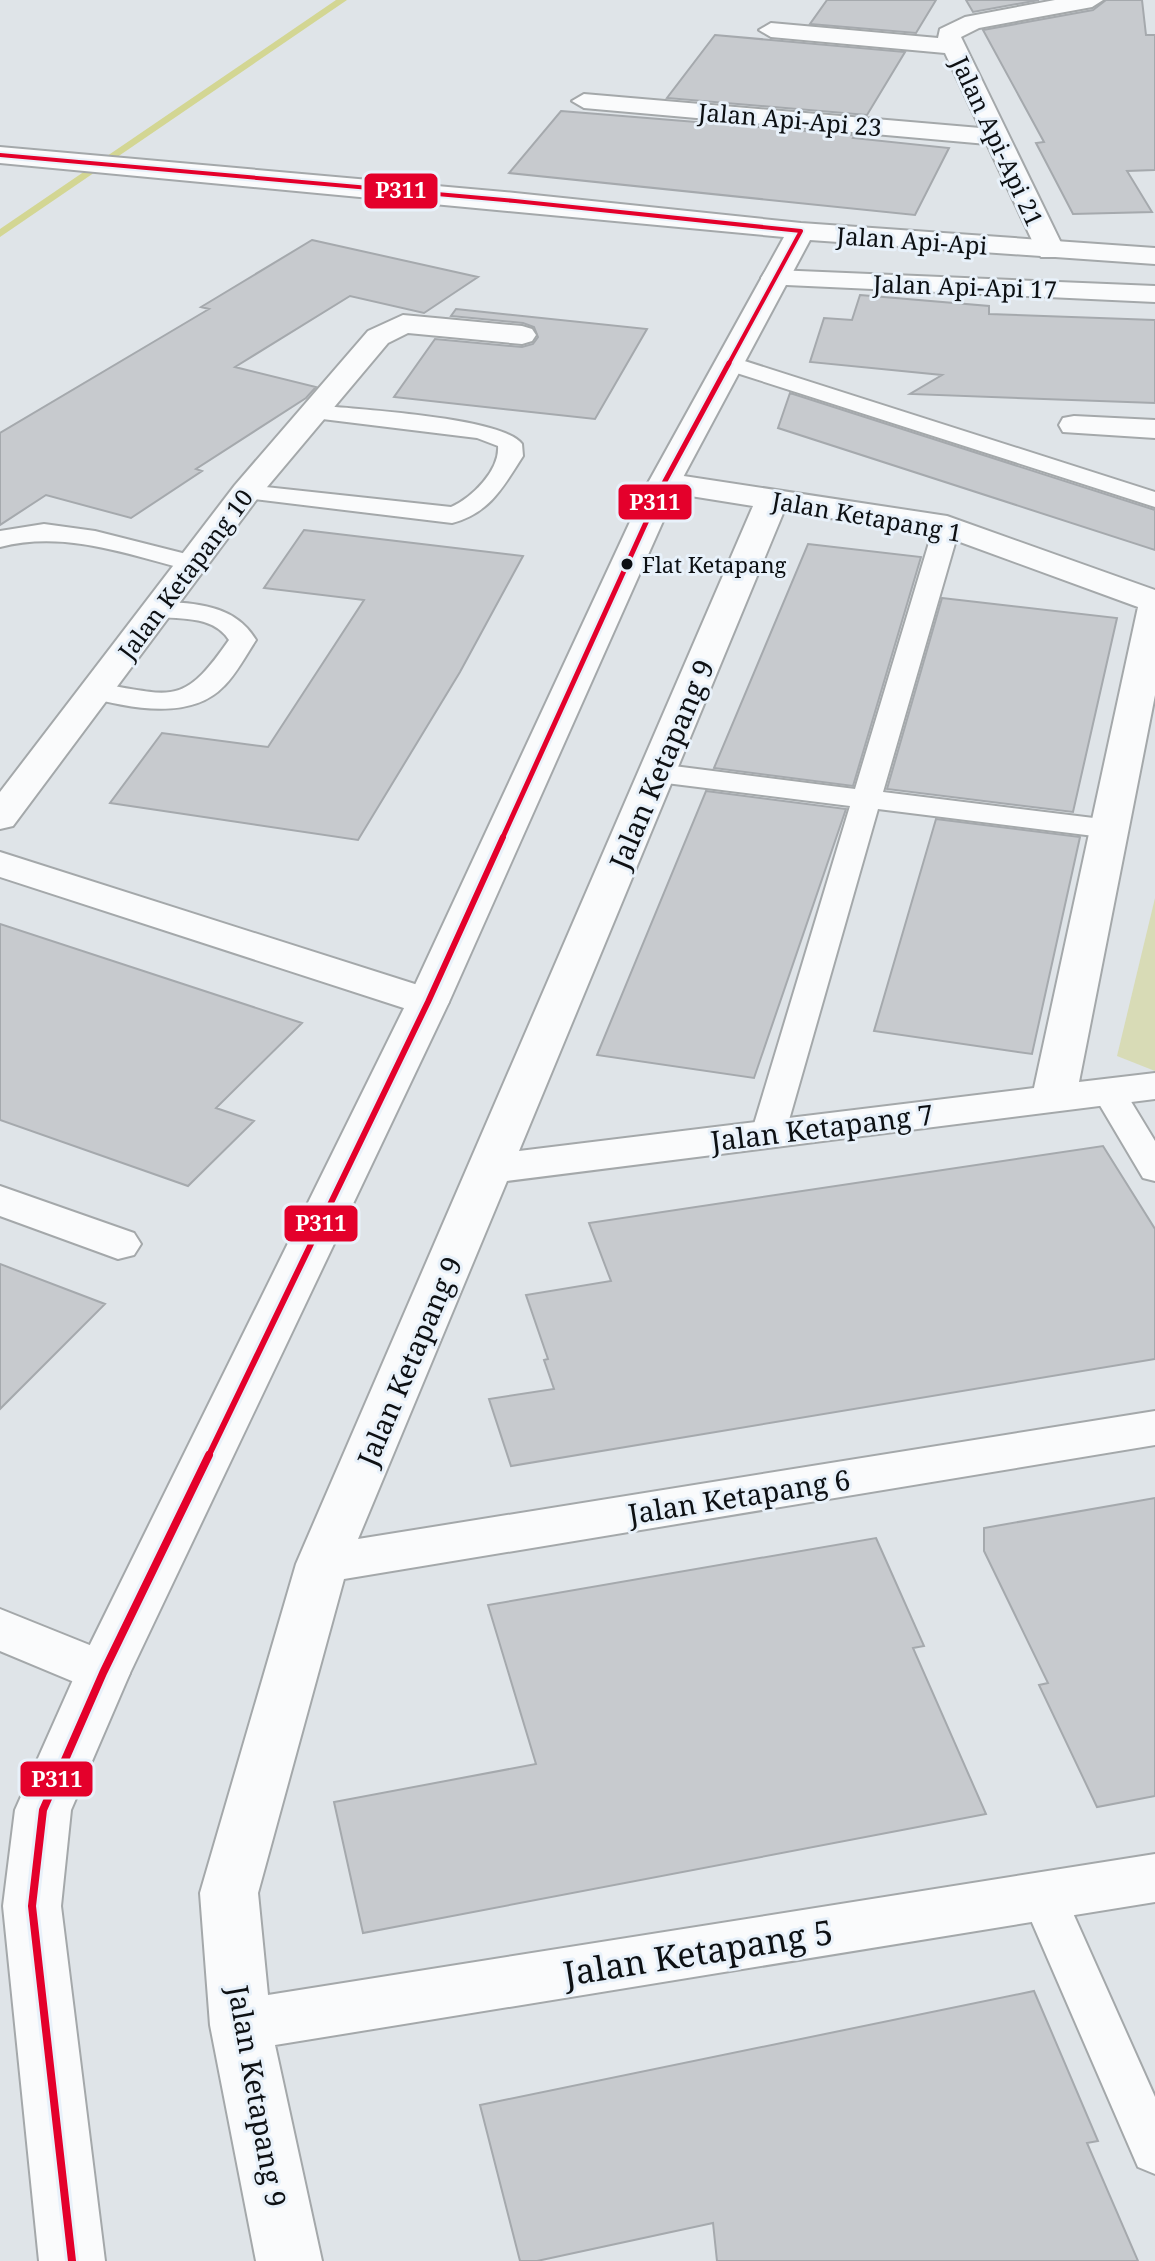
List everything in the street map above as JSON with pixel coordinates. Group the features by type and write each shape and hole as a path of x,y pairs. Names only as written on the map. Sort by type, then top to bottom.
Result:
{"street":[{"name":"Jalan Api-Api 21","path":"1051,251 948,34 973,22 1092,0"},
{"path":"771,30 954,47"},
{"name":"Jalan Api-Api 23","path":"584,101 996,137"},
{"name":"Jalan Api-Api","path":"0,155 515,201 801,231 1155,256"},
{"path":"72,2261 32,1906 43,1810 103,1673 428,1002 664,483 801,231"},
{"name":"Jalan Api-Api 17","path":"775,278 1155,294"},
{"name":"Jalan Ketapang 10","path":"0,818 246,492 378,337 403,324 522,335"},
{"path":"1074,425 1155,429"},
{"name":"Jalan Ketapang 1","path":"664,483 947,526 1155,602"},
{"name":"Jalan Ketapang 9","path":"289,2261 240,2025 229,1893 322,1564 773,498"},
{"path":"1054,1098 1155,608"},
{"path":"0,864 428,1002"},
{"name":"Jalan Ketapang 7","path":"490,1169 1155,1086"},
{"path":"0,1200 118,1244"},
{"name":"Jalan Ketapang 6","path":"322,1564 1155,1428"},
{"path":"0,1629 103,1673"},
{"name":"Jalan Ketapang 5","path":"240,2025 1155,1878"}],"lane":[{"path":"729,363 1155,500"},
{"path":"246,492 452,515 468,513 478,504 511,456 510,444 501,437 478,431 314,412"},
{"path":"768,1134 947,526"},
{"path":"0,539 16,532 45,530 193,563"},
{"path":"96,691 168,700 200,693 214,682 243,640 238,628 222,619 208,614 158,609"},
{"path":"658,773 1110,829"},
{"path":"1109,1092 1155,1170"},
{"path":"1044,1897 1155,2152"}],"green space":[{"path":"1155,898 1155,1071 1117,1056"}],"building":[{"path":"827,0 936,0 916,33 810,24"},
{"path":"966,0 1039,0 973,12"},
{"path":"1106,0 1142,0 1146,35 1155,35 1155,170 1127,171 1152,212 1073,214 1036,143 1044,142 983,30 1093,10"},
{"path":"715,35 905,52 867,115 667,98"},
{"path":"561,111 855,135 853,138 949,148 915,215 509,173"},
{"path":"312,240 478,277 424,313 350,296 235,367 316,387 306,398 196,469 202,471 131,518 46,495 0,525 0,433 209,309 201,307"},
{"path":"860,295 989,306 989,314 1155,320 1155,403 910,394 942,375 810,362 824,318 852,320"},
{"path":"456,309 647,329 595,419 394,397 435,339 522,347 533,344 538,337 534,327 523,323 451,316"},
{"path":"790,393 1155,510 1155,550 778,428"},
{"path":"304,530 523,556 460,672 358,840 110,803 162,733 268,747 364,600 264,588"},
{"path":"808,544 921,557 853,786 714,768"},
{"path":"942,598 1117,618 1073,812 887,789"},
{"path":"706,791 846,809 754,1078 597,1055"},
{"path":"936,819 1080,837 1032,1054 874,1031"},
{"path":"0,924 302,1023 216,1108 254,1121 188,1186 0,1120"},
{"path":"1103,1146 1155,1229 1155,1359 511,1466 489,1399 554,1389 544,1360 548,1359 526,1295 611,1281 589,1223"},
{"path":"0,1264 105,1304 0,1409"},
{"path":"1155,1498 1155,1796 1097,1807 1039,1685 1048,1683 984,1551 984,1528"},
{"path":"876,1538 924,1646 913,1648 986,1814 363,1933 334,1802 536,1764 488,1605"},
{"path":"1034,1991 1098,2141 1087,2143 1138,2261 717,2261 713,2223 537,2261 520,2261 480,2105"}],"waterway":[{"path":"0,234 342,0"}],"transit line":[{"name":"P311","path":"0,155 515,201 801,231"},
{"name":"P311","path":"72,2261 32,1906 43,1810 103,1673 428,1002 664,483 801,231"}],"place":[{"name":"Flat Ketapang","path":"627,564"}]}
